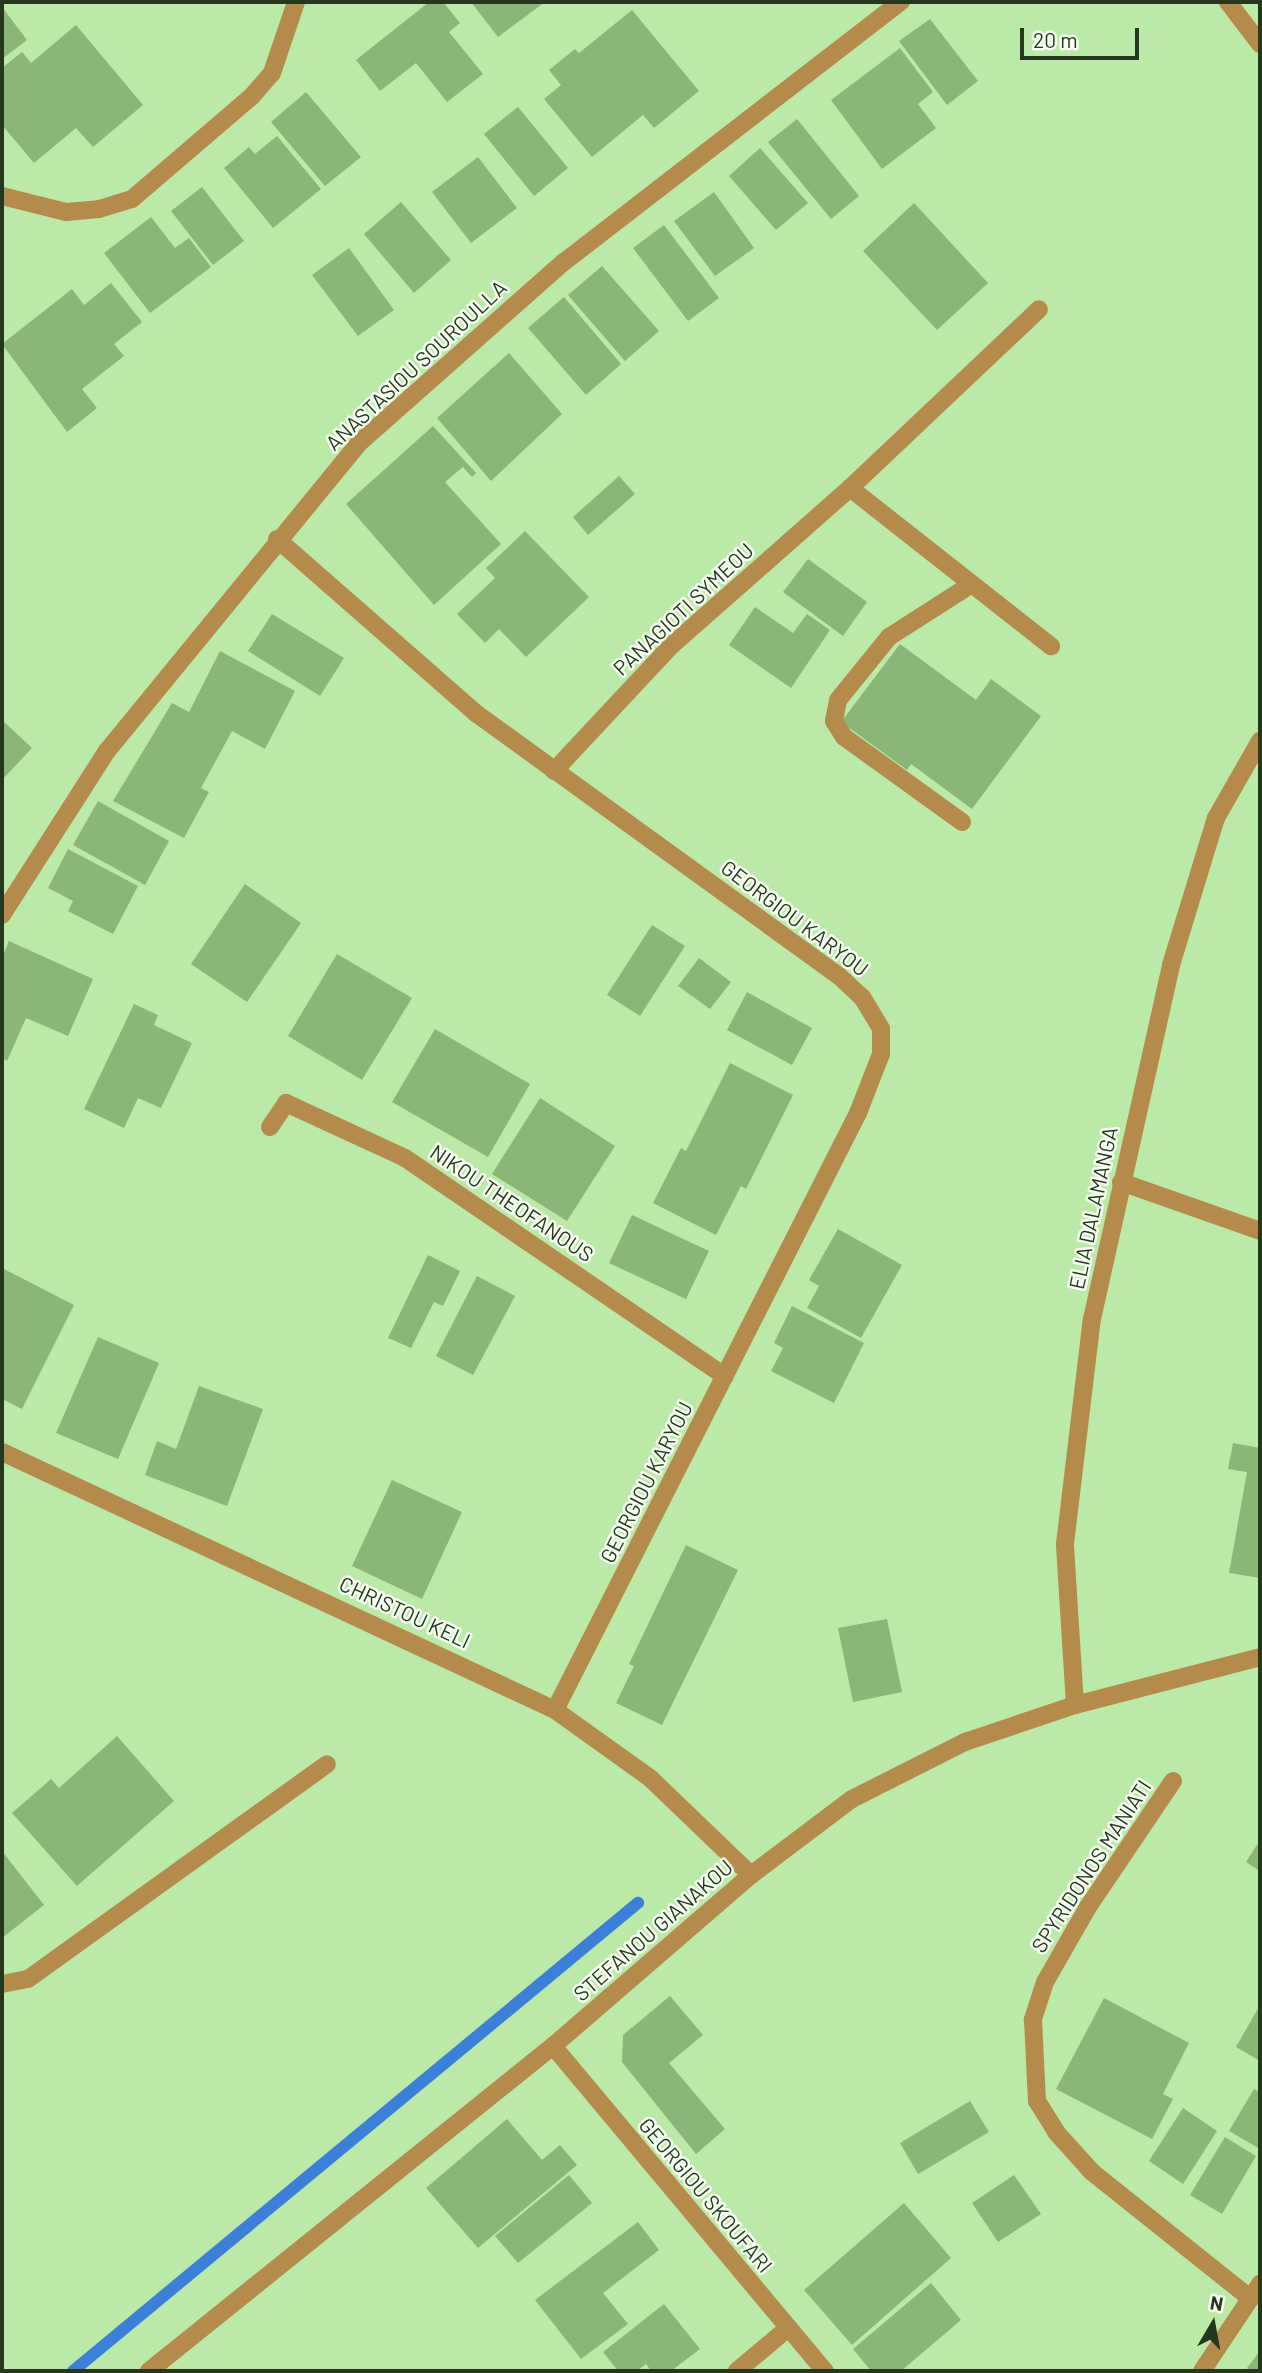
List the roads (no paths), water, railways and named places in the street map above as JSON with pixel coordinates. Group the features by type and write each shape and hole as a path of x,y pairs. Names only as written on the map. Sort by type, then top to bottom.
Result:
{"street":[{"path":"2,197 66,212 99,209 132,198 252,96 272,73 296,2"},
{"name":"ANASTASIOU SOUROULLA","path":"2,915 107,751 277,539 358,444 564,262 901,2"},
{"path":"1228,2 1260,44"},
{"name":"PANAGIOTI SYMEOU","path":"554,771 672,645 850,488 1039,309"},
{"path":"850,488 1051,646"},
{"name":"GEORGIOU KARYOU","path":"277,539 477,714 838,975 862,997 881,1029 881,1054 858,1113 555,1710"},
{"path":"962,822 844,737 834,721 838,700 889,637 972,584"},
{"name":"ELIA DALAMANGA","path":"1075,1705 1065,1544 1072,1458 1092,1319 1171,965 1216,818 1260,741"},
{"name":"NIKOU THEOFANOUS","path":"270,1127 286,1103 405,1158 725,1376"},
{"path":"1121,1182 1260,1231"},
{"name":"CHRISTOU KELI","path":"2,1452 513,1686 555,1710 650,1778 751,1875"},
{"name":"STEFANOU GIANAKOU","path":"149,2371 553,2046 751,1875 852,1799 916,1764 965,1742 1075,1705 1260,1657"},
{"path":"2,1984 28,1979 327,1764"},
{"name":"SPYRIDONOS MANIATI","path":"1173,1781 1088,1907 1045,1982 1033,2020 1037,2101 1056,2132 1092,2172 1255,2291"},
{"name":"GEORGIOU SKOUFARI","path":"553,2046 825,2371"},
{"path":"1202,2371 1255,2291"},
{"path":"737,2371 788,2329"}],"waterway":[{"path":"73,2371 638,1903"}]}
